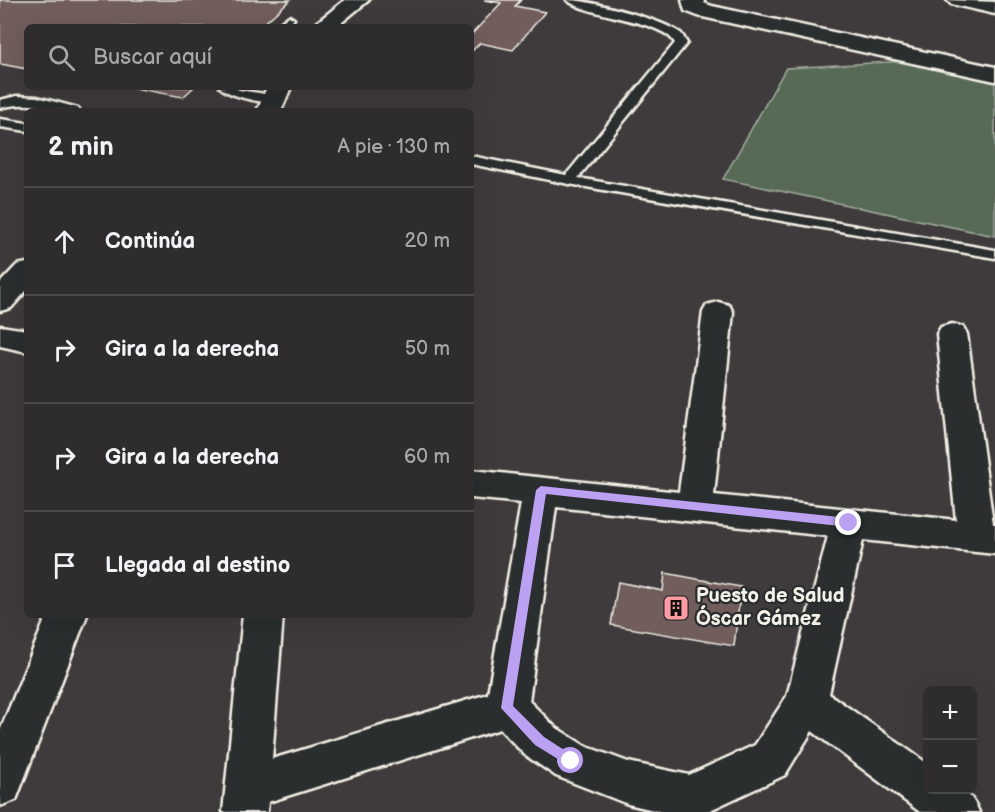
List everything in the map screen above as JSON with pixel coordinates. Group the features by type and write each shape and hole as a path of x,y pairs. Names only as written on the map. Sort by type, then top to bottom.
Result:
{"street":[{"path":"326,24 358,0"},
{"path":"693,0 693,6 706,11 992,67"},
{"path":"958,0 995,8"},
{"path":"0,301 24,275"},
{"path":"695,506 718,312"},
{"path":"474,484 986,538 952,334"},
{"path":"0,336 24,340"},
{"path":"507,708 541,490"},
{"path":"507,708 540,741 571,761 689,804 770,760 806,702 849,523"},
{"path":"0,785 66,618"},
{"path":"263,618 245,800 507,708"},
{"path":"806,702 957,812"}],"lane":[{"path":"569,180 681,43 677,35 657,26 572,0"},
{"path":"231,90 236,93 274,99"},
{"path":"0,105 10,99 37,101 63,108"},
{"path":"0,123 24,127"},
{"path":"474,161 569,180 995,254"}],"green space":[{"path":"925,60 995,79 995,236 723,179 786,68"}],"building":[{"path":"0,0 290,0 263,24 24,24 24,68 0,64"},
{"path":"484,0 521,0 515,6 545,12 513,50 480,43 474,49 474,32 501,3"},
{"path":"144,90 191,90 183,97"},
{"name":"Puesto de Salud Óscar Gámez","path":"665,573 741,587 734,646 611,625 618,582 663,591"}],"place":[{"name":"Puesto de Salud Óscar Gámez","path":"676,608"}],"route":[{"path":"571,761 540,741 507,708 541,490 849,523"}]}
